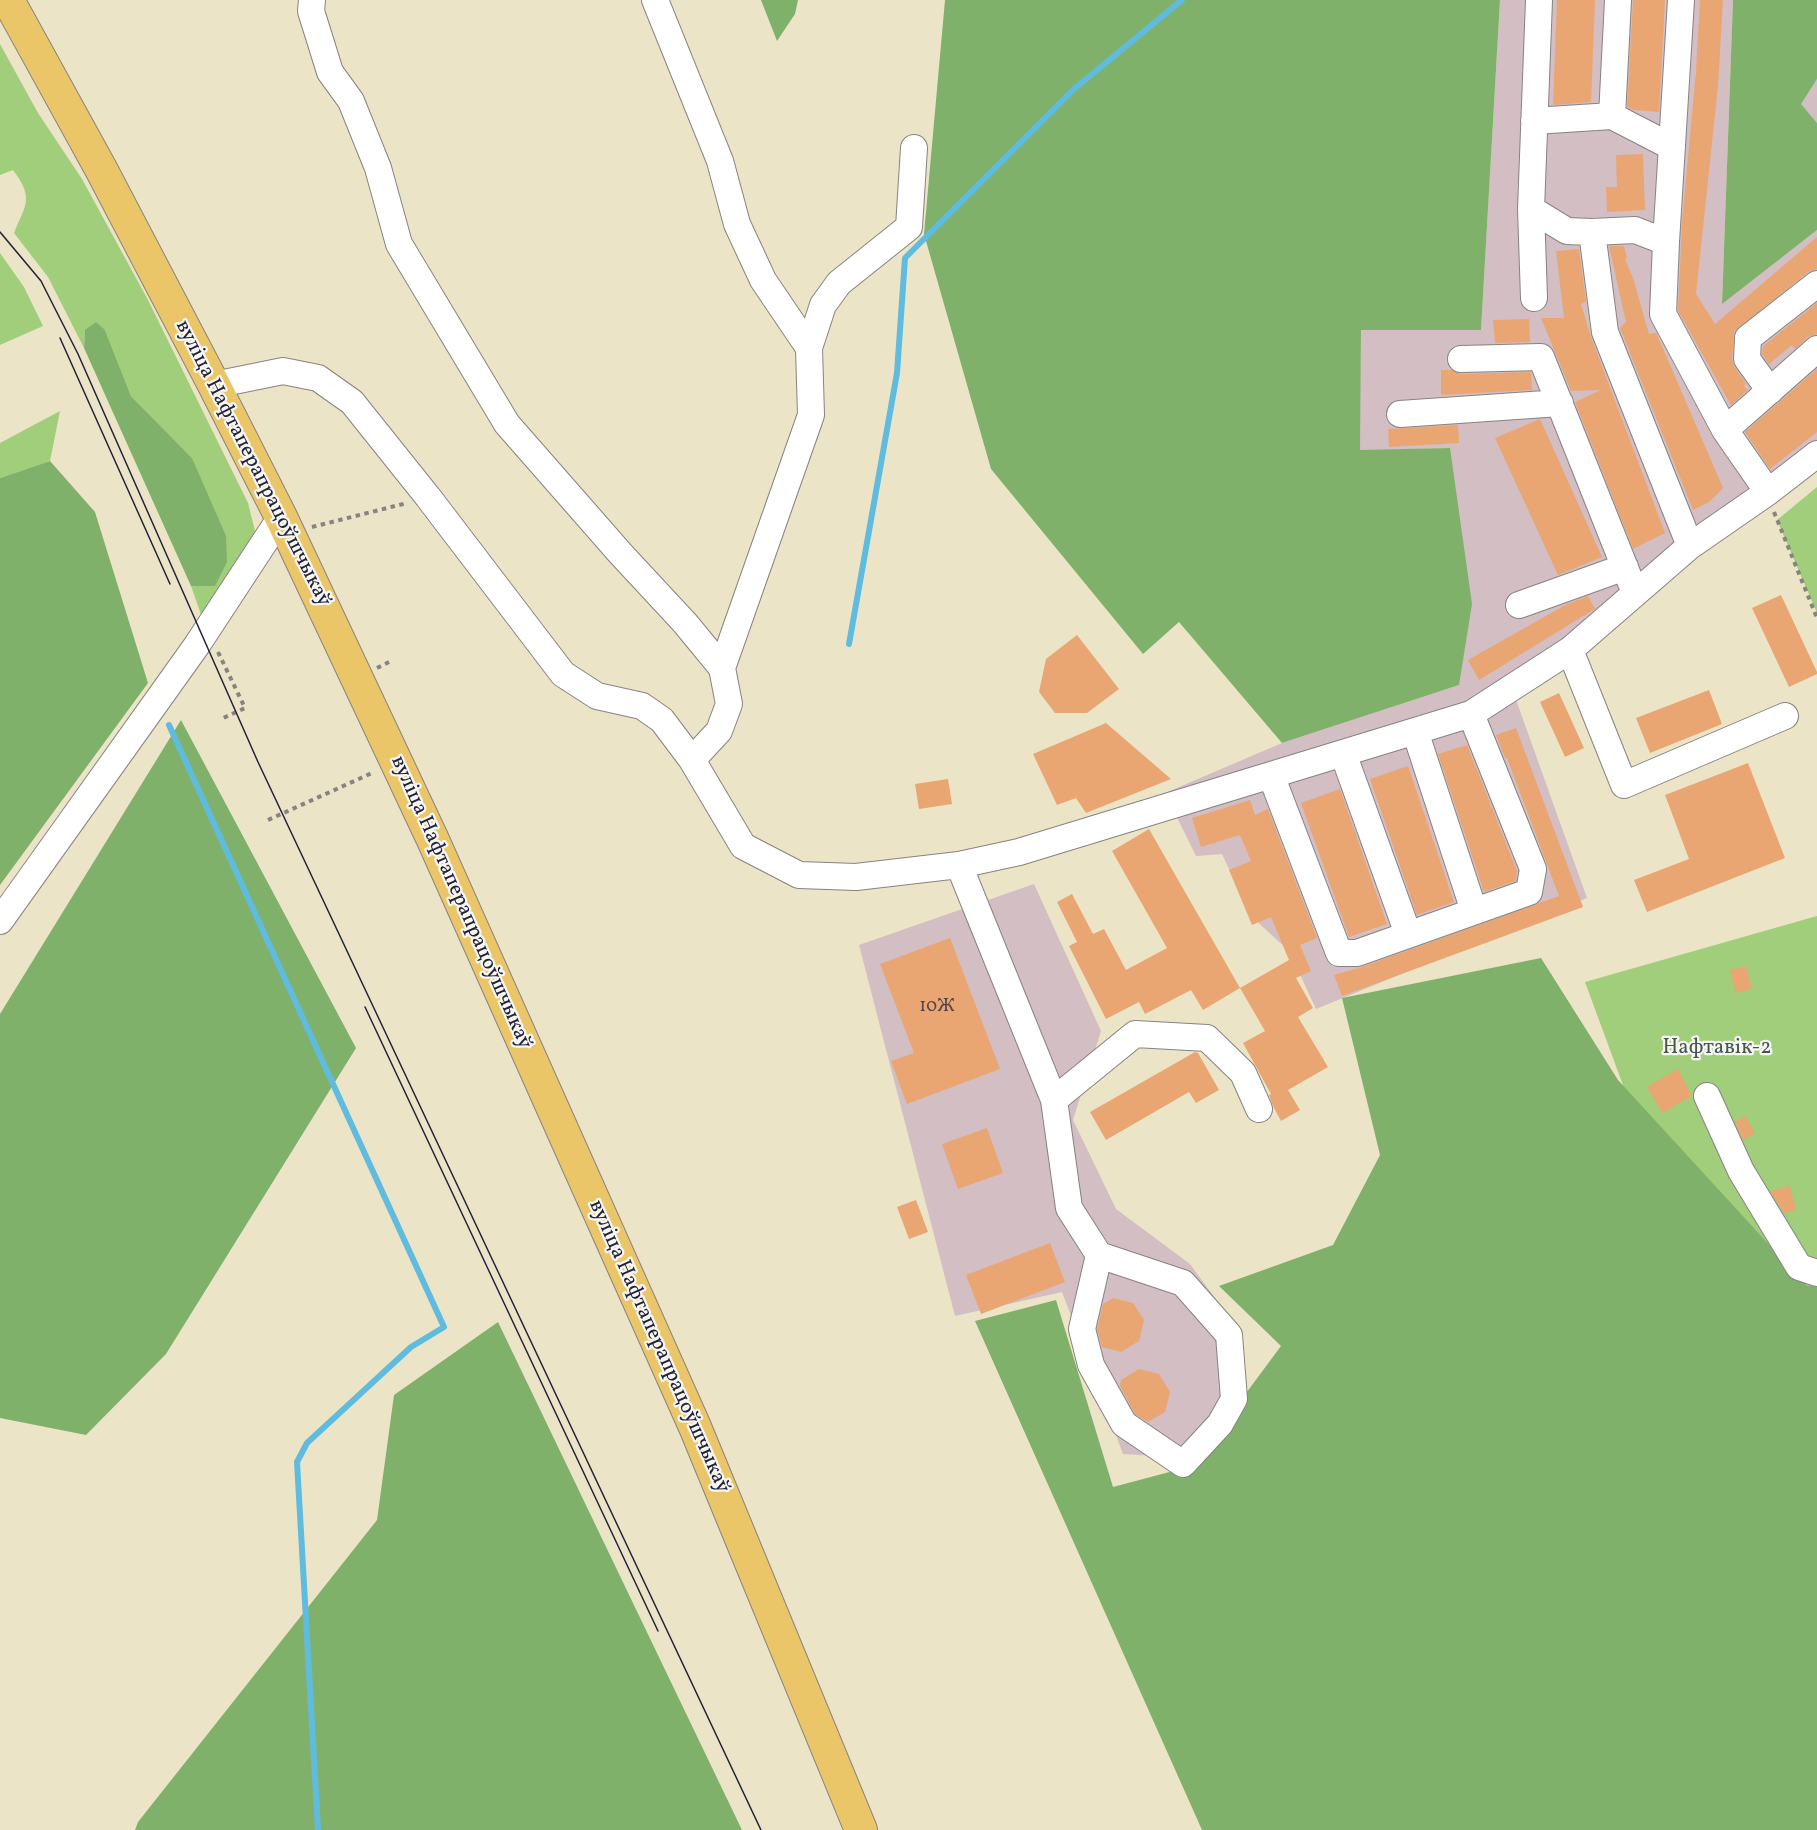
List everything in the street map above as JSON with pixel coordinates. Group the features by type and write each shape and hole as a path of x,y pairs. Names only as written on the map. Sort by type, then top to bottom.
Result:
{"main road":[{"name":"вуліца Нафтаперапрацоўшчыкаў","path":"8,0 101,169 214,385 284,525 438,851 675,1383 861,1830"}],"street":[{"path":"312,0 311,11 330,72 351,100 375,159 399,244 507,424 620,553 686,623 722,668 729,704 719,731 692,759"},
{"path":"655,0 720,161 736,224 763,280 809,348"},
{"path":"1534,298 1531,209 1539,0"},
{"path":"1612,116 1618,0"},
{"path":"1682,0 1665,242 1663,314 1725,430 1768,492"},
{"path":"1534,121 1612,116 1672,147"},
{"path":"722,668 811,415 809,348 823,305 839,283 909,227 914,148"},
{"path":"1531,209 1567,231 1635,230 1665,242"},
{"path":"1592,232 1605,332 1690,546"},
{"path":"1770,391 1747,359 1748,338 1817,284"},
{"path":"1725,430 1817,349"},
{"path":"1461,359 1541,357 1635,593"},
{"path":"214,385 283,371 318,378 352,402 428,497 562,674 597,696 642,706 662,720 692,759 743,846 800,875 856,877 958,865 1019,852 1471,714 1570,650 1690,546 1768,492 1817,454"},
{"path":"1400,414 1560,403"},
{"path":"0,921 284,525"},
{"path":"1519,605 1625,567"},
{"path":"1570,650 1624,785 1785,716"},
{"path":"1271,775 1339,953 1357,953 1529,892 1533,869 1471,714"},
{"path":"1415,731 1474,911"},
{"path":"1343,753 1408,934"},
{"path":"958,865 1054,1100 1069,1208 1099,1255 1183,1282 1229,1335 1234,1399 1220,1424 1183,1464 1124,1424 1091,1365 1082,1329 1099,1255"},
{"path":"1054,1100 1135,1034 1207,1038 1243,1073 1259,1109"},
{"path":"1707,1096 1741,1171 1798,1267 1817,1274"}],"path":[{"path":"1768,492 1777,521 1817,618"},
{"path":"284,525 428,497"},
{"path":"208,629 245,708 221,719"},
{"path":"268,820 372,772 377,782"}],"shaded area":[{"path":"1500,0 1733,0 1722,303 1817,230 1817,442 1515,697 1587,898 1316,1009 1289,951 1251,916 1222,854 1196,856 1165,793 1282,743 1459,685 1449,448 1359,451 1361,330 1481,330"},
{"path":"1817,79 1817,123 1800,104"},
{"path":"1034,884 1101,1031 1073,1120 1116,1209 1190,1264 1242,1335 1224,1405 1186,1458 1123,1454 1062,1292 955,1316 859,945"}],"green space":[{"path":"761,0 798,0 795,14 777,41"},
{"path":"945,0 1500,0 1481,330 1361,330 1360,450 1450,448 1472,604 1459,685 1282,743 1179,622 1143,654 991,469 924,234"},
{"path":"1733,0 1817,0 1817,79 1801,104 1817,123 1817,230 1722,304"},
{"path":"0,44 38,113 82,179 148,300 248,503 255,531 251,550 204,623 191,586 215,586 192,458 131,396 105,330 85,330 84,348 48,277 14,233 24,208 26,195 13,170 0,175"},
{"path":"0,253 24,287 43,326 0,345"},
{"path":"96,322 105,330 131,396 192,458 226,536 227,562 215,586 191,586 84,348 85,330"},
{"path":"60,411 50,461 0,478 0,443"},
{"path":"50,461 95,512 148,683 0,885 0,478"},
{"path":"1817,487 1817,613 1777,520"},
{"path":"181,720 356,1048 166,1354 86,1435 0,1418 0,1014"},
{"name":"Нафтавік-2","path":"1817,916 1817,1290 1786,1294 1652,1164 1585,982"},
{"path":"1541,958 1618,1080 1807,1286 1817,1286 1817,1830 1202,1830 975,1321 1056,1300 1113,1487 1192,1466 1281,1346 1219,1286 1333,1245 1380,1155 1342,998"},
{"path":"498,1322 742,1830 135,1830 138,1822 377,1520 394,1395"}],"building":[{"path":"1557,0 1595,0 1591,102 1553,105"},
{"path":"1633,0 1665,0 1659,112 1634,110 1627,107"},
{"path":"1700,0 1723,0 1718,86 1696,294 1715,324 1817,237 1817,269 1808,272 1734,332 1732,359 1748,390 1731,405 1678,311 1682,223"},
{"path":"1643,154 1645,210 1607,212 1606,187 1617,187 1616,155"},
{"path":"1609,246 1624,246 1627,258 1625,259 1633,278 1649,334 1656,333 1658,337 1723,488 1709,502 1693,510 1620,328 1626,322"},
{"path":"1579,249 1586,302 1581,304 1591,337 1665,533 1633,549 1575,402 1601,390 1571,391 1541,318 1564,318 1556,251"},
{"path":"1817,303 1817,334 1808,337 1795,349 1792,345 1769,364 1762,354 1763,346"},
{"path":"1529,319 1530,342 1495,343 1493,320"},
{"path":"1817,369 1817,432 1770,469 1745,432"},
{"path":"1441,370 1452,370 1461,374 1531,372 1532,390 1441,395"},
{"path":"1540,419 1602,557 1558,575 1495,438"},
{"path":"1458,425 1459,443 1389,447 1388,429"},
{"path":"1781,595 1817,672 1789,687 1752,608"},
{"path":"1588,596 1595,609 1479,680 1468,660 1567,604"},
{"path":"1077,635 1119,689 1087,713 1055,713 1039,692 1046,659"},
{"path":"1709,690 1722,724 1650,753 1636,718"},
{"path":"1559,693 1584,748 1565,757 1540,702"},
{"path":"1106,723 1171,779 1086,813 1076,798 1057,805 1033,754"},
{"path":"1516,728 1583,907 1342,996 1334,975 1559,896 1507,758 1505,758 1496,735"},
{"path":"1467,745 1517,871 1516,881 1484,892 1438,754"},
{"path":"1748,763 1785,858 1647,912 1634,880 1689,859 1665,795"},
{"path":"1408,766 1454,902 1417,915 1370,779"},
{"path":"948,779 952,804 919,809 915,784"},
{"path":"1340,789 1387,924 1349,937 1301,803"},
{"path":"1250,800 1255,815 1268,809 1317,938 1300,945 1311,971 1296,978 1313,1008 1298,1017 1328,1067 1288,1090 1300,1110 1281,1121 1269,1095 1271,1094 1243,1043 1265,1031 1240,988 1289,960 1271,917 1252,925 1229,870 1251,861 1240,835 1201,847 1192,818"},
{"path":"1149,829 1240,988 1203,1010 1191,990 1145,1014 1139,1002 1106,1019 1069,946 1077,942 1057,902 1072,894 1093,934 1104,929 1126,970 1167,948 1112,851"},
{"path":"950,938 1000,1069 907,1104 891,1061 914,1053 880,964"},
{"path":"1746,966 1752,989 1736,993 1730,970"},
{"path":"1195,1052 1198,1053 1219,1090 1196,1103 1189,1092 1106,1140 1090,1112"},
{"path":"1678,1069 1692,1096 1662,1113 1647,1087"},
{"path":"1745,1116 1755,1133 1743,1140 1735,1122"},
{"path":"987,1128 1003,1173 958,1189 942,1144"},
{"path":"1790,1186 1796,1210 1784,1213 1770,1191"},
{"path":"916,1200 928,1232 909,1239 897,1207"},
{"path":"1050,1243 1065,1282 981,1314 966,1275"},
{"path":"1113,1298 1133,1303 1144,1320 1139,1341 1121,1352 1102,1347 1097,1329 1103,1304"},
{"path":"1139,1369 1159,1374 1170,1392 1165,1412 1148,1422 1135,1414 1120,1386 1121,1380"}],"waterway":[{"path":"849,644 897,373 905,258 1074,89 1182,0"},
{"path":"169,725 444,1327 411,1347 307,1443 297,1462 318,1830"}],"tram line":[{"path":"0,232 41,281 78,354 258,762 761,1830"},
{"path":"60,338 170,584"},
{"path":"365,1007 658,1631"}]}
